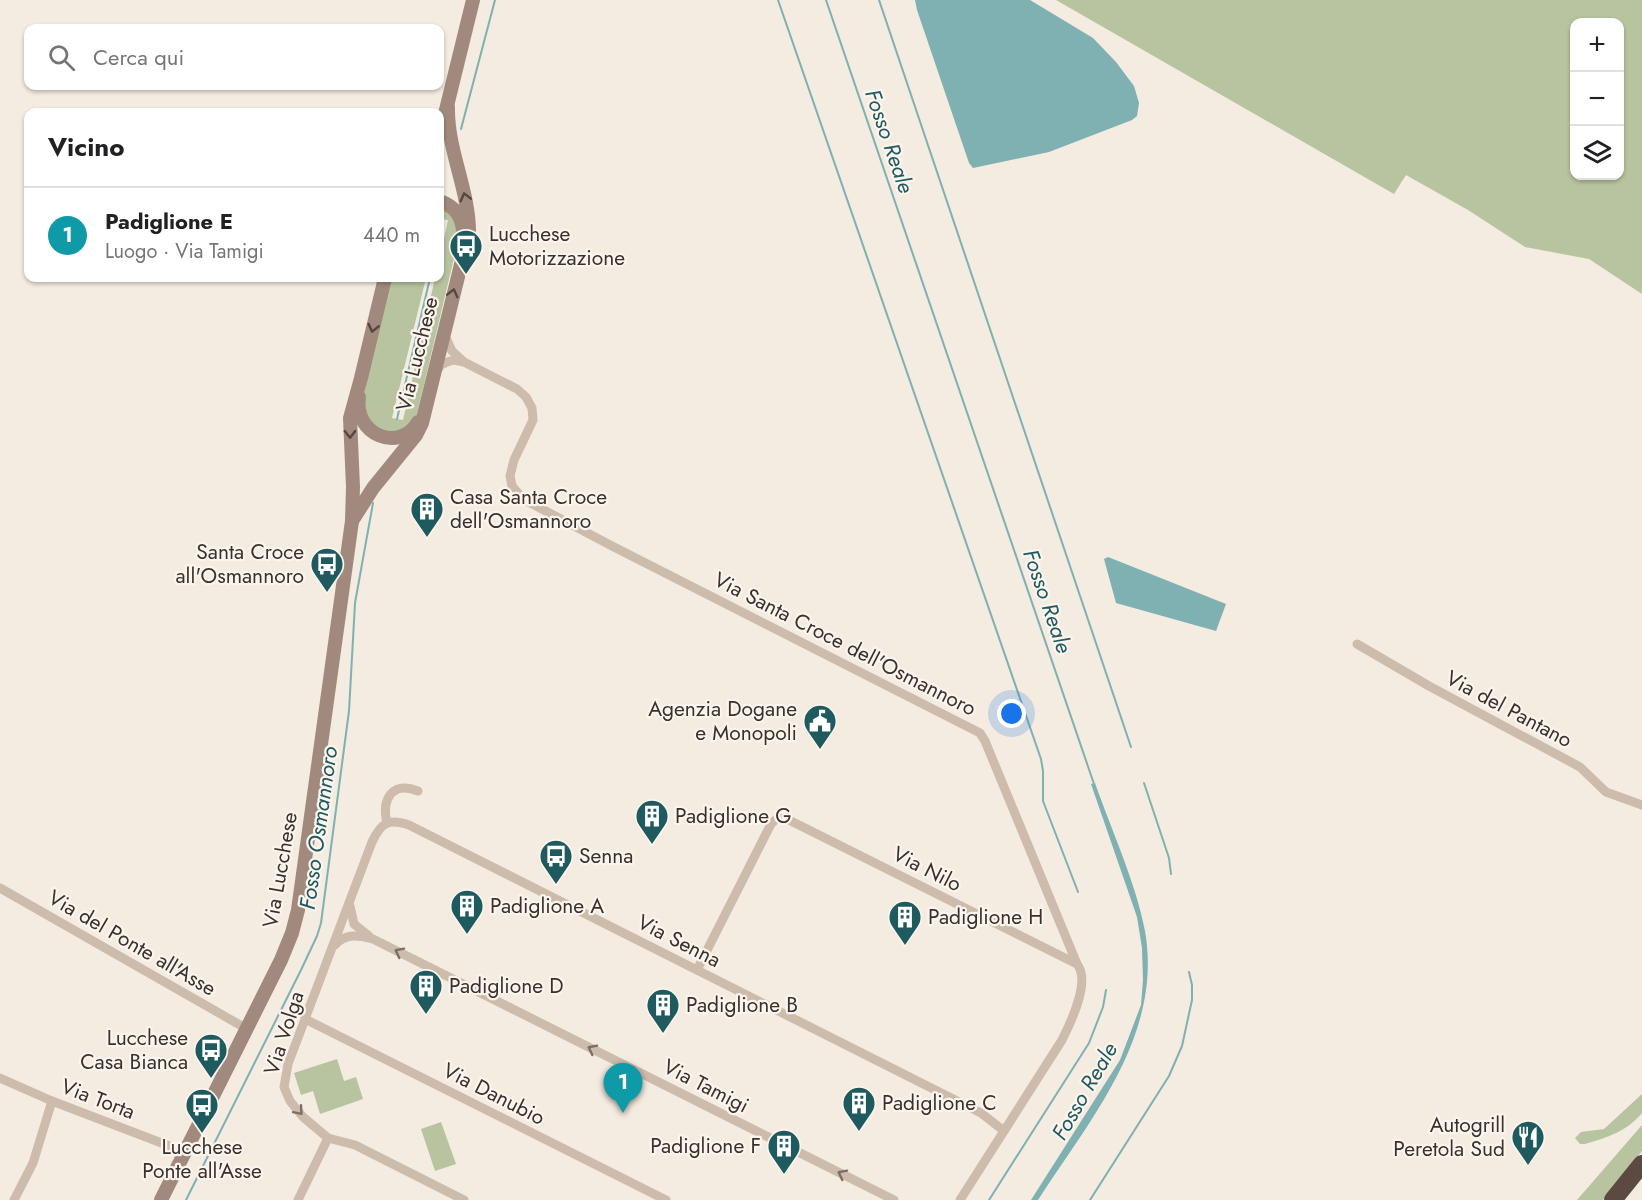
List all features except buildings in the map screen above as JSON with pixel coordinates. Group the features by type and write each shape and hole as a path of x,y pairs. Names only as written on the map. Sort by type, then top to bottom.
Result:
{"highway":[{"path":"1613,1200 1642,1164"},
{"path":"1628,1200 1642,1183"}],"main road":[{"name":"Via Lucchese","path":"444,116 473,0"},
{"name":"Via Lucchese","path":"352,521 373,488 416,435 422,423 469,232 468,205 450,135 448,107"},
{"path":"444,203 454,209 461,220 462,255"},
{"name":"Via Lucchese","path":"161,1200 281,960 298,910 352,521 350,418 384,282"},
{"path":"361,378 359,412 364,424 374,434 391,438 406,432 416,426 425,409"}],"street":[{"path":"444,332 452,351 465,362"},
{"path":"431,384 441,365 454,360 465,362"},
{"name":"Via Santa Croce dell'Osmannoro","path":"465,362 521,391 531,406 532,424 514,459 510,481 515,491 534,505 980,734 986,741 1077,964"},
{"name":"Via del Pantano","path":"1358,644 1457,702 1580,767 1605,792 1642,805"},
{"path":"387,823 385,807 391,793 404,787 418,791"},
{"name":"Via Nilo","path":"697,970 774,820 785,819 1077,964"},
{"name":"Via Senna","path":"387,823 399,822 409,825 981,1113 1004,1131"},
{"name":"Via Volga","path":"387,823 377,832 350,901 288,1064 284,1087 290,1101 303,1117 328,1138 355,1145 464,1200"},
{"name":"Via del Ponte all'Asse","path":"0,888 247,1029"},
{"name":"Via Tamigi","path":"350,901 354,924 373,939"},
{"name":"Via Tamigi","path":"332,949 338,942 349,936 373,939 894,1200"},
{"path":"960,1200 1046,1067 1071,1021 1083,979 1077,964"},
{"name":"Via Danubio","path":"306,1019 666,1200"},
{"name":"Via Torta","path":"0,1078 52,1101 185,1152"},
{"path":"14,1200 33,1163 52,1101"},
{"path":"298,1200 328,1138"}],"green space":[{"path":"1056,0 1642,0 1642,294 1589,259 1525,247 1468,210 1406,175 1394,194"},
{"path":"444,208 454,219 459,237 417,414 404,429 389,434 384,433 370,425 362,402 390,282 425,282 392,418 403,420 434,282 444,282 444,238 448,220 444,220"},
{"path":"337,1059 344,1081 356,1077 363,1099 320,1114 313,1091 301,1095 294,1073"},
{"path":"1642,1094 1642,1113 1630,1125 1609,1136 1585,1144 1580,1144 1575,1138 1581,1132 1604,1129"},
{"path":"441,1122 456,1164 435,1171 421,1129"},
{"path":"1642,1125 1642,1151 1603,1200 1577,1200"}],"water":[{"path":"915,0 1030,0 1093,38 1116,62 1134,86 1139,103 1137,116 1132,120 1049,152 973,168 969,163"},
{"path":"1108,557 1226,604 1216,631 1116,603 1104,559"},
{"path":"1095,783 1129,875 1145,931 1148,969 1143,1005 1133,1040 1100,1106 1038,1200 1031,1200 1120,1060 1141,1005 1142,948 1137,917 1091,784"}],"waterway":[{"name":"Fosso Osmannoro","path":"461,129 495,0"},
{"path":"778,0 1041,759 1043,801 1078,892"},
{"name":"Fosso Reale","path":"826,0 1094,784"},
{"path":"879,0 1131,747"},
{"name":"Fosso Osmannoro","path":"397,419 429,282"},
{"name":"Fosso Osmannoro","path":"186,1200 301,970 321,923 349,711 355,603 373,503"},
{"path":"1144,783 1169,858 1171,874"},
{"path":"1090,1200 1169,1076 1182,1046 1192,1000 1189,972"},
{"path":"989,1200 1089,1043 1103,1007 1106,990"}],"place":[{"name":"Lucchese Motorizzazione","path":"466,275"},
{"name":"Casa Santa Croce dell'Osmannoro","path":"427,538"},
{"name":"Santa Croce all'Osmannoro","path":"327,593"},
{"name":"Agenzia Dogane e Monopoli","path":"820,750"},
{"name":"Padiglione G","path":"652,845"},
{"name":"Senna","path":"556,885"},
{"name":"Padiglione A","path":"467,935"},
{"name":"Padiglione H","path":"905,946"},
{"name":"Padiglione D","path":"426,1015"},
{"name":"Padiglione B","path":"663,1034"},
{"name":"Lucchese Casa Bianca","path":"211,1079"},
{"name":"Padiglione E","path":"623,1113"},
{"name":"Padiglione C","path":"859,1132"},
{"name":"Lucchese Ponte all'Asse","path":"202,1134"},
{"name":"Autogrill Peretola Sud","path":"1528,1166"},
{"name":"Padiglione F","path":"784,1175"}]}
